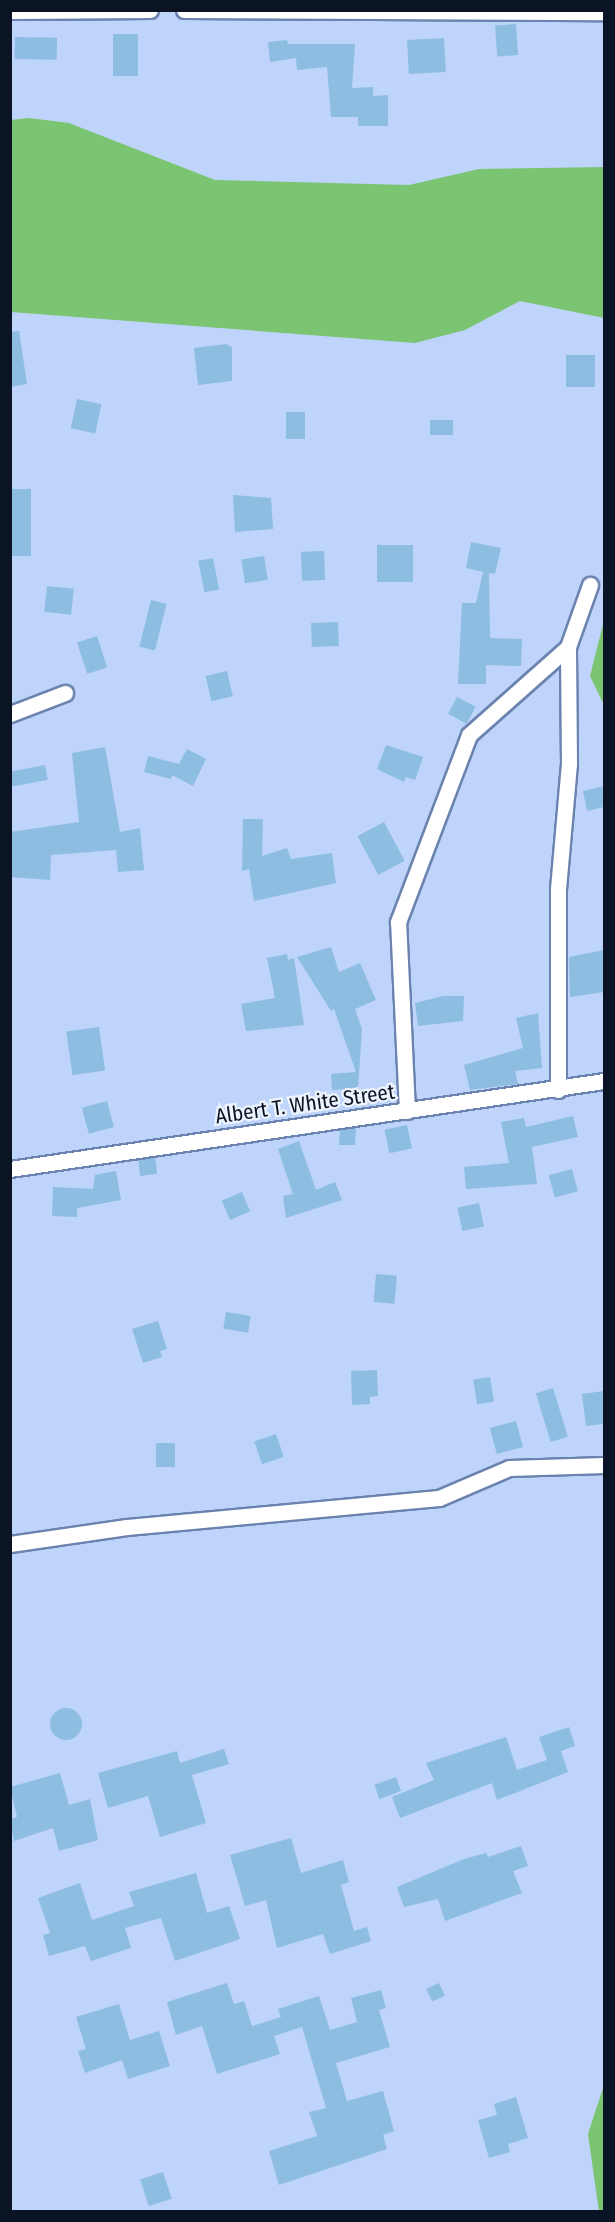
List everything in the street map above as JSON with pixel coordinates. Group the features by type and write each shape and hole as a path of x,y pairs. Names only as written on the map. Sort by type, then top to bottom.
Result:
{"street":[{"path":"10,11 150,10"},
{"path":"184,10 604,12"},
{"path":"558,1090 558,889 569,764 568,647 590,585"},
{"path":"407,1111 398,922 469,735 568,647"},
{"path":"10,714 65,693"},
{"name":"Albert T. White Street","path":"10,1170 558,1090 604,1081"},
{"path":"10,1544 127,1527 439,1498 509,1468 604,1465"}],"green space":[{"path":"29,118 69,123 215,180 409,185 479,169 604,167 604,318 520,301 465,330 415,343 11,312 11,120"},
{"path":"604,620 604,705 590,676"},
{"path":"604,2085 604,2211 599,2212 588,2134"}],"building":[{"path":"516,24 518,55 497,56 495,25"},
{"path":"113,34 138,34 138,76 113,76"},
{"path":"15,37 57,38 57,60 15,59"},
{"path":"444,38 446,72 409,74 407,40"},
{"path":"287,40 288,44 355,44 352,88 373,87 373,96 388,95 388,126 358,126 358,117 331,117 327,67 297,70 296,58 270,62 268,42"},
{"path":"19,331 27,384 10,387 10,332"},
{"path":"226,344 232,347 232,381 198,385 194,348"},
{"path":"566,355 595,355 595,387 566,387"},
{"path":"77,399 101,404 95,434 71,428"},
{"path":"286,412 305,412 305,439 286,439"},
{"path":"430,420 453,420 453,435 430,435"},
{"path":"10,489 31,489 31,556 10,556"},
{"path":"233,495 271,498 273,529 235,532"},
{"path":"471,542 501,548 495,574 489,573 490,638 522,639 521,666 486,665 486,684 458,684 462,603 476,603 483,572 466,568"},
{"path":"377,545 413,545 413,582 377,582"},
{"path":"324,551 325,580 302,581 301,552"},
{"path":"264,556 268,580 245,583 241,560"},
{"path":"213,558 219,589 204,592 198,561"},
{"path":"47,586 74,589 71,615 44,612"},
{"path":"151,600 167,604 155,650 139,647"},
{"path":"338,622 339,646 312,647 311,623"},
{"path":"97,636 107,667 87,674 77,642"},
{"path":"227,671 233,696 211,701 206,676"},
{"path":"457,697 476,707 467,724 448,714"},
{"path":"386,745 423,757 415,780 406,777 404,782 377,769"},
{"path":"105,747 120,832 140,828 144,870 118,872 116,850 51,855 50,880 10,877 10,832 79,822 72,753"},
{"path":"187,749 206,759 193,786 172,775 171,779 144,772 148,756 179,764"},
{"path":"45,765 48,780 13,787 10,772"},
{"path":"604,786 604,807 587,811 583,791"},
{"path":"243,819 263,819 262,856 287,848 291,859 332,853 336,883 254,901 249,869 242,871"},
{"path":"384,822 405,861 378,875 358,836"},
{"path":"331,947 339,972 360,963 376,1000 355,1009 362,1029 358,1088 332,1090 331,1074 356,1072 334,1009 331,1011 297,957"},
{"path":"604,950 604,992 570,997 569,957"},
{"path":"287,954 288,960 294,958 304,1025 246,1031 241,1004 275,998 267,958"},
{"path":"443,996 464,996 463,1021 418,1026 415,1003"},
{"path":"538,1013 542,1068 515,1071 518,1084 470,1090 464,1065 523,1048 516,1018"},
{"path":"99,1027 105,1071 72,1075 66,1032"},
{"path":"107,1101 114,1127 89,1134 82,1108"},
{"path":"573,1116 578,1137 532,1147 537,1184 466,1189 464,1167 509,1163 501,1122 524,1118 526,1127"},
{"path":"407,1125 412,1148 389,1153 385,1130"},
{"path":"356,1128 355,1145 339,1145 340,1130"},
{"path":"299,1141 316,1190 335,1182 342,1200 286,1218 283,1196 293,1194 278,1149"},
{"path":"155,1157 157,1174 140,1176 138,1159"},
{"path":"572,1169 578,1191 555,1197 549,1175"},
{"path":"116,1171 121,1200 77,1208 77,1217 52,1216 53,1187 93,1189 95,1175"},
{"path":"242,1192 250,1211 230,1220 222,1201"},
{"path":"479,1203 484,1226 462,1231 457,1208"},
{"path":"376,1274 397,1276 394,1304 374,1302"},
{"path":"226,1312 251,1316 248,1333 223,1329"},
{"path":"158,1321 167,1349 160,1351 162,1357 143,1363 132,1329"},
{"path":"377,1370 378,1396 370,1397 370,1404 352,1405 351,1371"},
{"path":"490,1377 494,1402 477,1404 473,1380"},
{"path":"553,1388 568,1437 551,1442 536,1393"},
{"path":"604,1391 604,1424 586,1426 582,1394"},
{"path":"516,1421 523,1447 497,1454 490,1428"},
{"path":"276,1434 284,1457 262,1464 254,1441"},
{"path":"156,1443 175,1443 175,1467 156,1467"},
{"path":"66,1708 77,1713 82,1724 77,1735 66,1740 55,1735 50,1724 55,1713"},
{"path":"569,1727 575,1746 561,1751 568,1772 497,1800 492,1783 400,1818 392,1797 434,1780 426,1763 506,1737 517,1770 547,1760 539,1737"},
{"path":"224,1749 229,1764 192,1775 206,1823 160,1837 148,1796 108,1808 98,1773 177,1751 180,1763"},
{"path":"60,1773 69,1805 90,1799 98,1840 59,1851 53,1828 14,1841 10,1819 17,1817 10,1787"},
{"path":"396,1777 401,1791 380,1799 374,1785"},
{"path":"291,1838 301,1873 343,1860 349,1882 341,1885 354,1931 367,1927 371,1941 330,1954 323,1934 277,1948 266,1900 245,1906 230,1855"},
{"path":"521,1846 528,1866 513,1871 522,1893 445,1921 438,1899 404,1907 397,1887 464,1859 486,1853 488,1857"},
{"path":"196,1873 207,1913 229,1906 240,1939 175,1961 161,1918 125,1928 131,1948 91,1961 85,1946 49,1956 43,1935 50,1933 38,1898 80,1883 92,1920 134,1906 129,1892"},
{"path":"227,1983 234,2004 244,2001 252,2026 281,2017 278,2009 319,1996 330,2030 357,2022 351,1998 381,1990 386,2008 379,2010 390,2047 336,2063 347,2101 383,2091 394,2131 383,2135 387,2149 279,2185 269,2151 317,2136 309,2112 326,2108 302,2027 274,2036 280,2054 217,2074 202,2026 176,2035 167,2002"},
{"path":"439,1983 445,1996 432,2002 426,1989"},
{"path":"119,2004 130,2040 159,2031 170,2066 128,2079 122,2060 85,2073 78,2051 86,2049 76,2017"},
{"path":"516,2097 528,2138 508,2144 510,2152 489,2158 478,2120 497,2115 494,2104"},
{"path":"163,2172 172,2199 149,2206 140,2179"}]}
